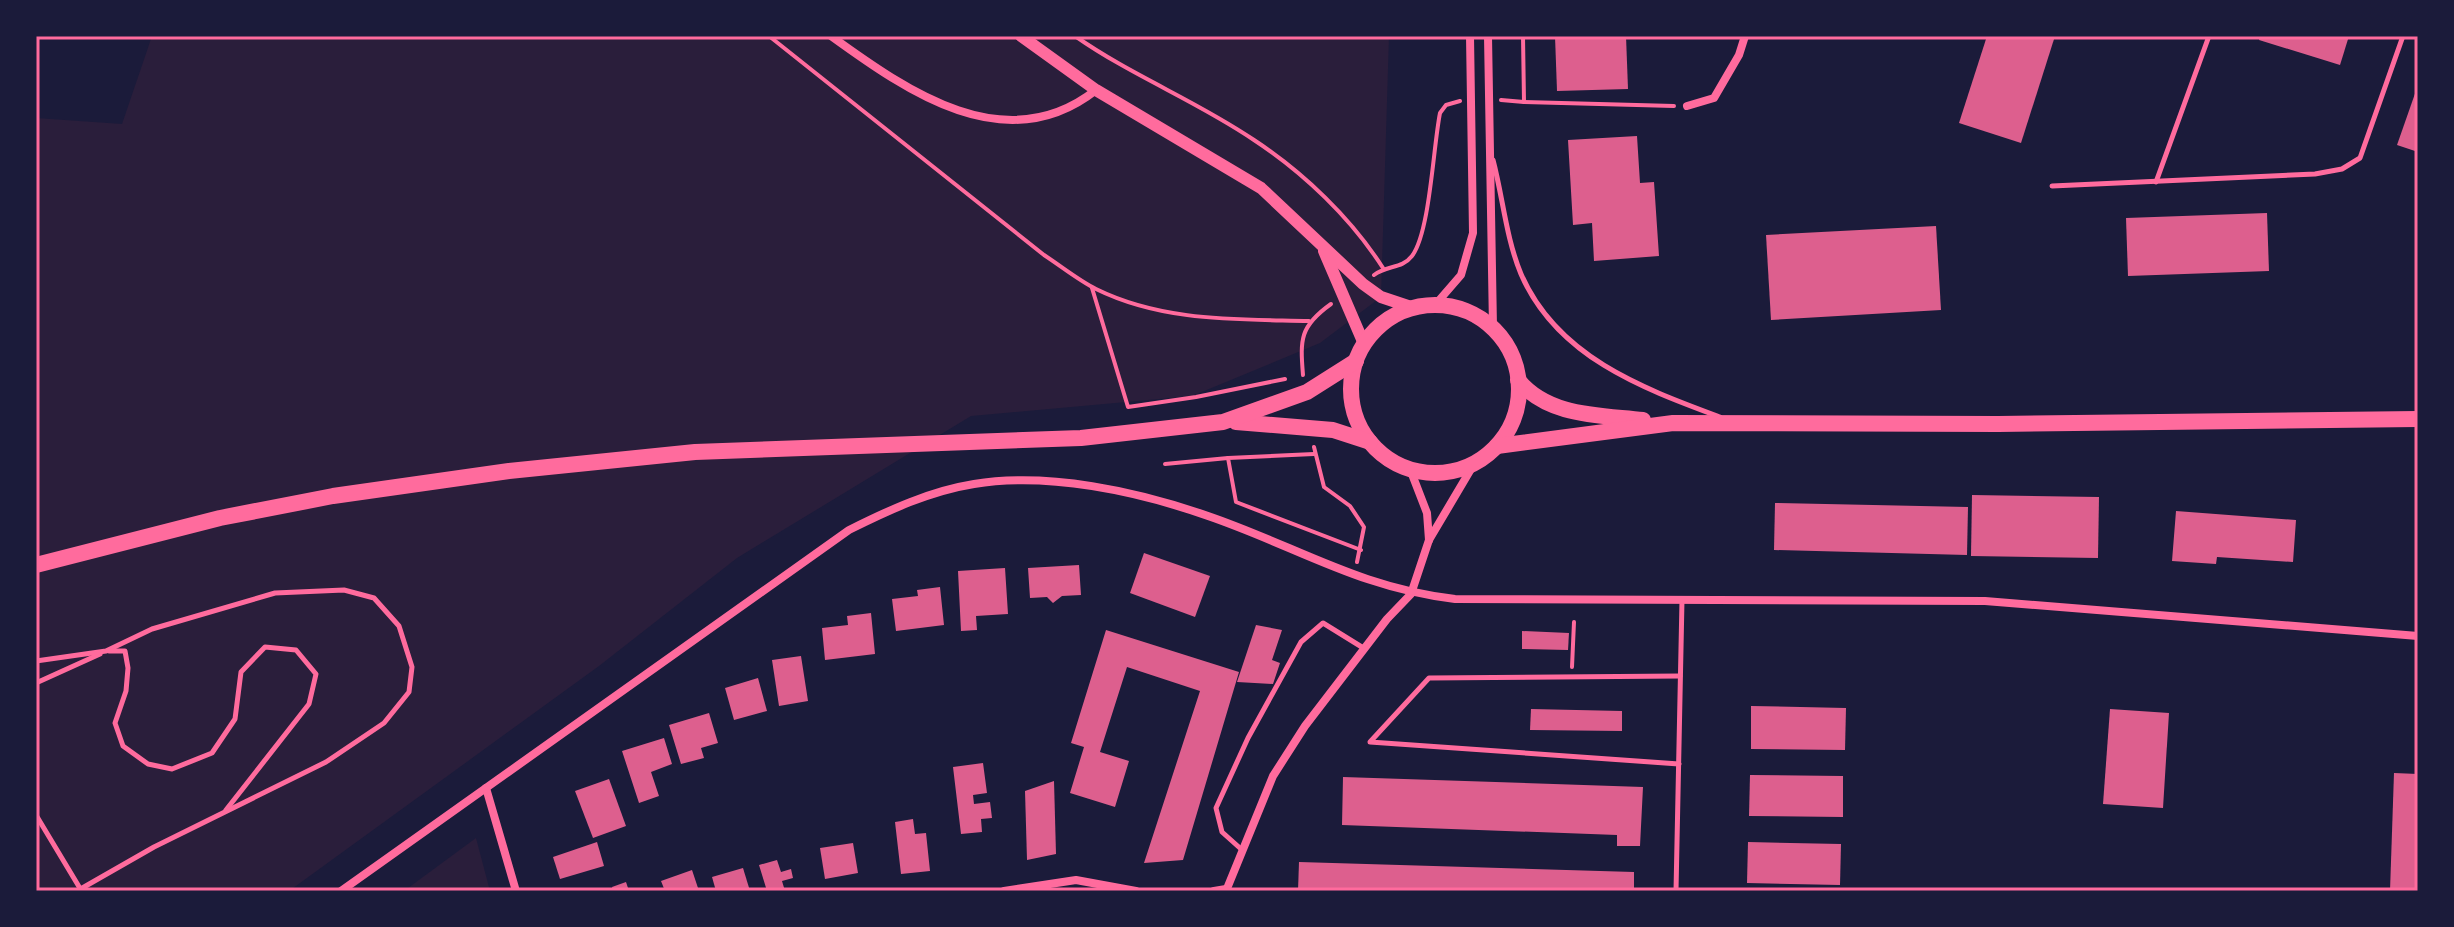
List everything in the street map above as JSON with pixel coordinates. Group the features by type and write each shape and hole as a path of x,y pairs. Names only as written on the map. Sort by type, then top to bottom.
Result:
{"main road":[{"path":"36,565 262,510 422,482 695,452 1081,438 1223,422 1333,430 1370,442 1395,463 1410,469 1443,472 1474,464 1497,446 1517,409 1518,380 1510,352 1493,328 1456,308 1435,305 1414,308 1381,325 1364,344 1352,377 1354,411 1370,442"},
{"path":"1223,422 1307,392 1356,361"},
{"path":"1518,380 1546,403 1571,411 1673,423 1998,424 2418,419"},
{"path":"1497,446 1673,423"}],"street":[{"path":"831,36 877,70 932,101 979,119 1019,120 1056,111 1077,105 1096,90"},
{"path":"1021,36 1096,90 1261,188 1381,297 1414,308"},
{"path":"1435,305 1461,275 1473,233 1470,36"},
{"path":"1488,36 1493,328"},
{"path":"1687,106 1714,98 1739,55 1745,36"},
{"path":"1321,244 1364,344"},
{"path":"1214,891 1226,890 1241,849 1281,764 1305,726 1387,619 1411,594 1429,540 1474,464"},
{"path":"1410,469 1427,513 1429,540"},
{"path":"341,891 849,530 933,494 975,484 1025,481 1119,493 1207,515 1380,586 1411,594 1455,599 1985,601 2418,636"},
{"path":"486,788 516,891"},
{"path":"1004,891 1076,880 1136,891"}],"lane":[{"path":"2156,182 2209,36"},
{"path":"2052,186 2315,174 2351,163 2360,158 2403,36"},
{"path":"1492,159 1510,239 1522,275 1545,315 1571,343 1601,364 1649,390 1736,423"},
{"path":"36,683 152,629 275,593 344,590 374,598 399,626 412,667 409,692 384,723 326,762 226,811 79,890 38,818"},
{"path":"1676,891 1682,599"},
{"path":"1241,849 1222,832 1216,808 1248,738 1301,642 1323,623 1366,649"},
{"path":"36,661 125,651 128,668 115,723 123,746 148,764 172,769 212,753 235,719 241,672 265,647 296,650 316,674 309,704 226,811"},
{"path":"1679,764 1370,742 1429,678 1680,676"},
{"path":"36,828 38,818"}],"path":[{"path":"769,36 1044,255 1092,287 1148,309 1181,316 1309,321"},
{"path":"1075,36 1109,60 1254,139 1296,171 1339,212 1383,268"},
{"path":"1524,102 1687,106"},
{"path":"1092,287 1128,407 1303,375"},
{"path":"1165,464 1315,454"},
{"path":"1228,458 1236,502 1361,550"},
{"path":"1571,677 1574,622"}],"shaded area":[{"path":"152,36 1389,36 1381,297 1320,343 1192,396 971,416 737,558 599,666 289,891 36,891 36,118 122,124"},
{"path":"476,838 490,891 404,891"}],"building":[{"path":"1555,36 1626,36 1628,89 1557,91"},
{"path":"1987,36 2055,36 2021,143 1959,123"},
{"path":"2260,36 2349,36 2340,65 2259,40"},
{"path":"2418,85 2418,152 2397,145"},
{"path":"1637,136 1640,183 1654,182 1659,256 1594,261 1592,223 1573,225 1568,140"},
{"path":"2267,213 2269,271 2128,276 2126,218"},
{"path":"1936,226 1941,310 1771,320 1766,235"},
{"path":"1972,495 2099,497 2098,558 1971,556"},
{"path":"1775,503 1968,507 1967,555 1774,550"},
{"path":"2176,511 2296,520 2293,562 2217,557 2216,564 2172,561"},
{"path":"1144,553 1210,576 1195,617 1130,593"},
{"path":"1079,565 1081,595 1062,596 1053,603 1047,597 1030,598 1028,568"},
{"path":"1005,568 1008,614 976,616 977,630 961,631 958,571"},
{"path":"940,587 944,625 896,631 892,599 918,596 917,590"},
{"path":"871,613 875,654 825,660 822,628 848,625 847,616"},
{"path":"1256,625 1282,630 1272,660 1280,663 1273,684 1237,682"},
{"path":"1106,630 1239,672 1183,860 1144,863 1200,691 1127,667 1100,752 1129,761 1115,807 1070,793 1084,747 1071,743"},
{"path":"1522,631 1569,633 1568,650 1522,649"},
{"path":"801,656 808,701 779,706 772,660"},
{"path":"758,678 767,711 734,720 725,688"},
{"path":"1751,706 1846,708 1845,750 1751,749"},
{"path":"1531,709 1622,711 1622,731 1530,730"},
{"path":"2110,709 2169,713 2163,808 2103,804"},
{"path":"709,713 718,743 701,748 704,758 681,764 669,725"},
{"path":"664,738 672,764 651,772 659,796 639,803 622,751"},
{"path":"983,763 987,793 973,795 974,804 990,802 992,818 981,819 982,832 961,834 953,767"},
{"path":"2394,773 2418,774 2418,891 2390,891"},
{"path":"1750,775 1843,776 1843,817 1749,816"},
{"path":"1343,777 1643,787 1640,846 1617,846 1617,835 1342,825"},
{"path":"609,779 626,826 593,838 575,791"},
{"path":"1054,781 1056,854 1027,860 1025,791"},
{"path":"913,819 915,834 926,833 930,871 901,874 895,822"},
{"path":"597,842 604,866 560,879 553,857"},
{"path":"1748,842 1841,844 1840,885 1747,883"},
{"path":"853,843 858,873 825,879 820,848"},
{"path":"777,860 781,872 791,869 793,878 782,881 785,891 767,891 759,865"},
{"path":"1299,862 1634,872 1634,891 1298,891"},
{"path":"743,868 750,891 716,891 712,877"},
{"path":"692,870 699,891 665,891 661,881"},
{"path":"626,882 629,891 613,891 612,887"}]}
